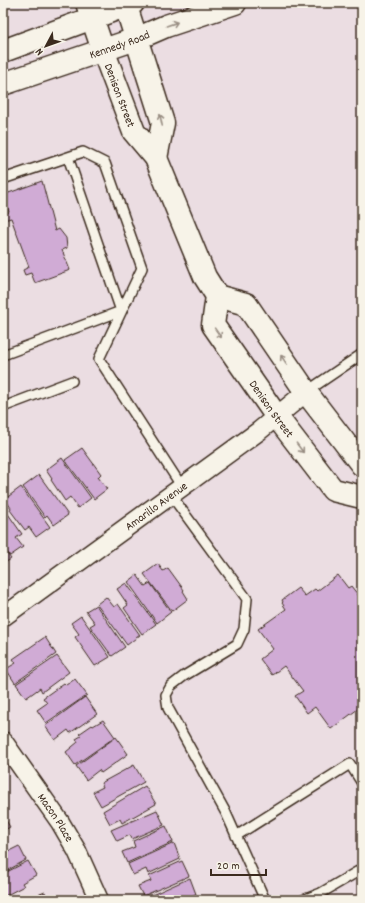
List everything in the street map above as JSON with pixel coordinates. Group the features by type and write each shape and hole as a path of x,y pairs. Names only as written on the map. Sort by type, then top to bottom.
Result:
{"main road":[{"name":"Kennedy Road","path":"3,84 136,39 166,26 235,3"},
{"path":"3,51 89,11 128,4 136,39 163,123 156,158"},
{"name":"Denison Street","path":"89,11 102,50 134,132 156,158 205,277 217,296 213,325 277,417 333,490 362,497"},
{"path":"217,296 246,304 306,392 362,465"}],"street":[{"name":"Amarillo Avenue","path":"3,617 277,417 306,392"},
{"name":"Macon Place","path":"3,741 60,822 77,851 99,900"}],"lane":[{"path":"3,179 83,152 105,164 142,268 99,359 176,491 247,599 244,629 237,644 184,676 171,686 166,695 168,708 226,813 265,900"},
{"path":"68,157 121,311"},
{"path":"3,355 121,311"},
{"path":"306,392 362,354"},
{"path":"3,407 72,381"},
{"path":"236,836 350,764 362,783"},
{"path":"303,900 321,893 362,869"}],"building":[{"path":"42,181 55,231 59,229 66,238 67,248 62,250 70,270 35,283 31,273 25,275 23,270 29,267 11,218 4,220 3,214 9,212 3,195"},
{"path":"82,448 101,474 98,477 107,489 94,499 65,460"},
{"path":"62,458 91,498 78,508 70,497 65,501 46,470"},
{"path":"39,475 68,515 54,525 47,515 45,517 23,487"},
{"path":"21,487 50,527 36,537 29,527 25,530 10,510 11,508 5,499"},
{"path":"3,511 6,511 22,534 16,538 23,547 10,556 3,547"},
{"path":"3,548 11,559 3,564"},
{"path":"158,564 163,571 168,568 184,590 183,591 188,599 172,611 144,574"},
{"path":"137,575 145,586 150,583 171,612 157,623 128,582"},
{"path":"338,575 348,588 351,586 362,600 359,602 362,606 362,706 331,729 315,707 307,713 295,696 303,691 284,666 272,675 260,659 273,649 258,629 286,609 282,603 282,600 298,588 305,596 315,589 317,591"},
{"path":"126,583 156,624 142,634 124,608 128,605 117,589"},
{"path":"106,597 114,607 118,604 140,635 127,645 97,604"},
{"path":"96,605 125,647 112,656 90,626 95,623 86,611"},
{"path":"81,616 110,657 95,666 75,637 79,634 71,623"},
{"path":"45,637 56,654 15,683 6,669 16,663 13,659"},
{"path":"57,656 69,672 42,692 40,688 26,698 16,684"},
{"path":"75,679 87,695 46,723 37,710 47,703 43,698 64,683 66,685"},
{"path":"85,697 97,714 70,733 68,730 55,740 45,726"},
{"path":"103,720 115,737 75,765 66,752 78,742 76,739 81,736 79,734 92,725 93,726"},
{"path":"116,737 128,754 101,773 99,770 86,780 76,766"},
{"path":"134,765 144,782 101,806 93,792 103,787 101,783"},
{"path":"145,786 156,804 122,823 120,819 110,824 103,811"},
{"path":"157,810 164,825 132,839 130,835 117,841 111,830"},
{"path":"4,817 10,827 3,831 3,818"},
{"path":"166,826 173,842 127,863 122,852 135,847 133,841"},
{"path":"174,843 180,859 148,874 146,869 133,875 128,864"},
{"path":"6,846 9,851 19,846 26,860 3,873 3,848"},
{"path":"28,861 36,875 22,883 24,886 3,897 3,874"},
{"path":"182,861 189,876 143,896 138,886 151,881 149,876"},
{"path":"190,878 196,894 182,900 143,899"},
{"path":"45,892 48,900 13,900 24,895 25,897 29,895 30,898"},
{"path":"198,896 200,900 190,900"}]}
